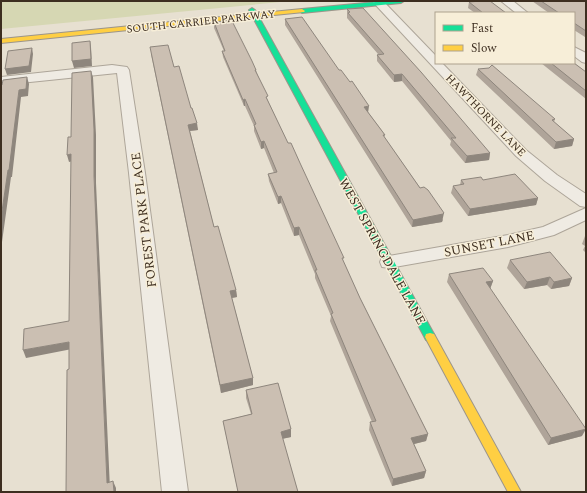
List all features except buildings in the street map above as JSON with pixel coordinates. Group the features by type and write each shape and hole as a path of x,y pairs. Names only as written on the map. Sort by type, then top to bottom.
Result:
{"main road":[{"name":"SOUTH CARRIER PARKWAY","path":"1,41 254,13 347,1"},
{"name":"SOUTH CARRIER PARKWAY","path":"1,33 401,1"},
{"name":"WEST SPRINGDALE LANE","path":"254,13 515,492"}],"street":[{"path":"506,1 522,12"},
{"name":"HAWTHORNE LANE","path":"378,2 435,62"},
{"path":"575,51 586,59"},
{"name":"HAWTHORNE LANE","path":"437,64 521,153 551,178 586,202"},
{"name":"FOREST PARK PLACE","path":"1,81 112,69 123,70 137,173 175,492"},
{"name":"SUNSET LANE","path":"389,262 508,241 548,231 586,213"}],"green space":[{"path":"1,1 291,1 1,29"}],"traffic: fast":[{"path":"302,11 401,1"},
{"path":"252,10 430,337"}],"traffic: slow":[{"path":"1,41 302,11"},
{"path":"430,337 515,492"}]}
